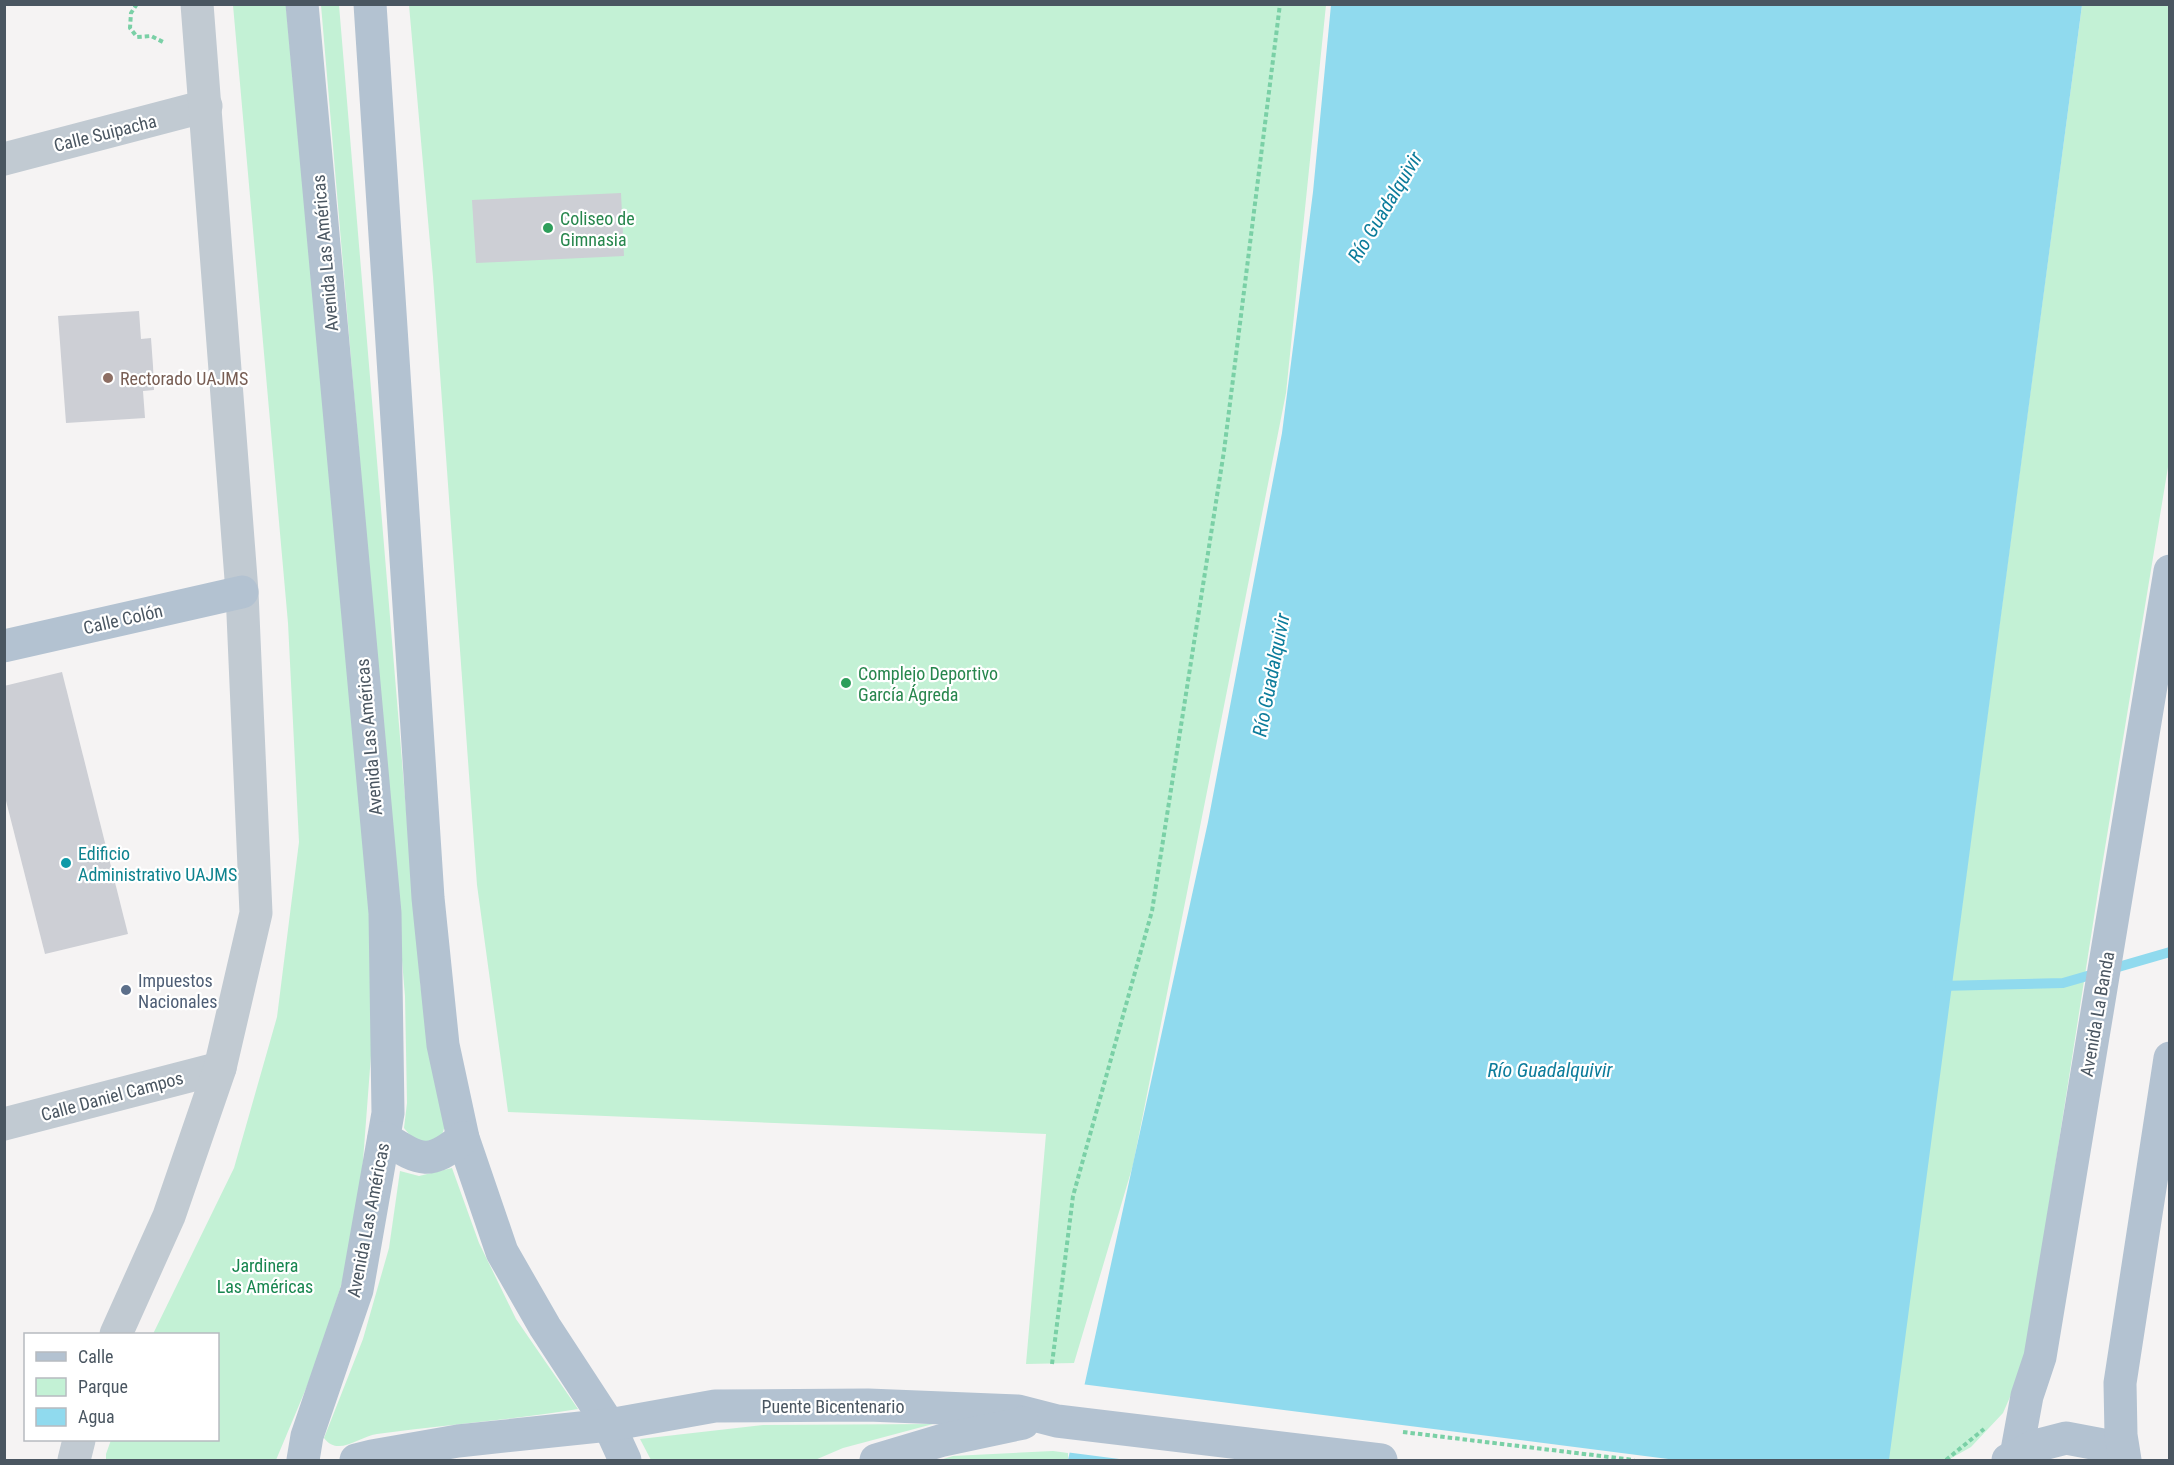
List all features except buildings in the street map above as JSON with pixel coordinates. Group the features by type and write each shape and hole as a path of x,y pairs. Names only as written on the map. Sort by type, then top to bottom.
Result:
{"main road":[{"name":"Avenida Las Américas","path":"302,4 385,913 388,1113 357,1290 307,1436 303,1461"},
{"path":"370,4 428,898 443,1045 463,1138 502,1252 545,1327 609,1425 625,1461"},
{"name":"Avenida La Banda","path":"2012,1458 2027,1396 2040,1357 2169,571"},
{"name":"Calle Colón","path":"4,646 242,592"},
{"path":"2125,1461 2121,1435 2120,1383 2169,1058"},
{"path":"384,1138 405,1151 425,1159 445,1153 463,1138"},
{"name":"Puente Bicentenario","path":"356,1461 372,1455 458,1441 609,1425 715,1406 868,1405 1018,1411 1057,1421 1381,1461"},
{"name":"Puente Bicentenario","path":"876,1461 943,1440 1017,1424 1057,1421"},
{"path":"2012,1458 2035,1446 2066,1438 2103,1445 2118,1461"}],"street":[{"path":"117,1333 169,1216 220,1068 256,913 242,592 197,4"},
{"name":"Calle Suipacha","path":"4,159 206,106"},
{"name":"Calle Daniel Campos","path":"4,1124 220,1068"},
{"path":"74,1461 79,1441"}],"path":[{"path":"137,4 131,13 130,28 137,37 151,36 166,44 167,54"},
{"path":"1052,1364 1073,1196 1152,911 1224,451 1280,4"}],"green space":[{"name":"Jardinera Las Américas","path":"233,5 286,5 368,881 373,1029 361,1187 343,1279 318,1360 276,1460 106,1460 111,1441 219,1441 219,1333 153,1333 234,1168 277,1017 299,842 288,623"},
{"path":"321,5 339,5 421,989 447,1119 442,1135 428,1144 413,1139 404,1128 407,1103 405,996"},
{"name":"Complejo Deportivo García Ágreda","path":"409,5 1326,5 1286,393 1133,1165 1074,1363 1026,1364 1046,1134 508,1112 477,885 433,277"},
{"path":"2082,5 2169,5 2169,461 2102,866 2024,1365 2003,1413 1971,1447 1948,1460 1888,1460"},
{"path":"452,1168 479,1243 516,1319 578,1409 377,1434 336,1446 324,1438 363,1339 389,1248 400,1171 419,1176"},
{"path":"933,1424 843,1448 815,1460 651,1460 640,1439 763,1425"},
{"path":"1053,1451 1068,1453 1068,1460 940,1460 953,1456"}],"water":[{"name":"Río Guadalquivir","path":"1331,5 2082,5 1889,1460 1068,1460 1208,822 1282,433 1313,192"}],"pier":[{"path":"1081,1384 1676,1460 1127,1460 1065,1452"}],"waterway":[{"path":"1940,986 2063,983 2170,952"}],"place":[{"name":"Coliseo de Gimnasia","path":"548,228"},
{"name":"Rectorado UAJMS","path":"108,378"},
{"name":"Complejo Deportivo García Ágreda","path":"846,683"},
{"name":"Edificio Administrativo UAJMS","path":"66,863"},
{"name":"Impuestos Nacionales","path":"126,990"}]}
